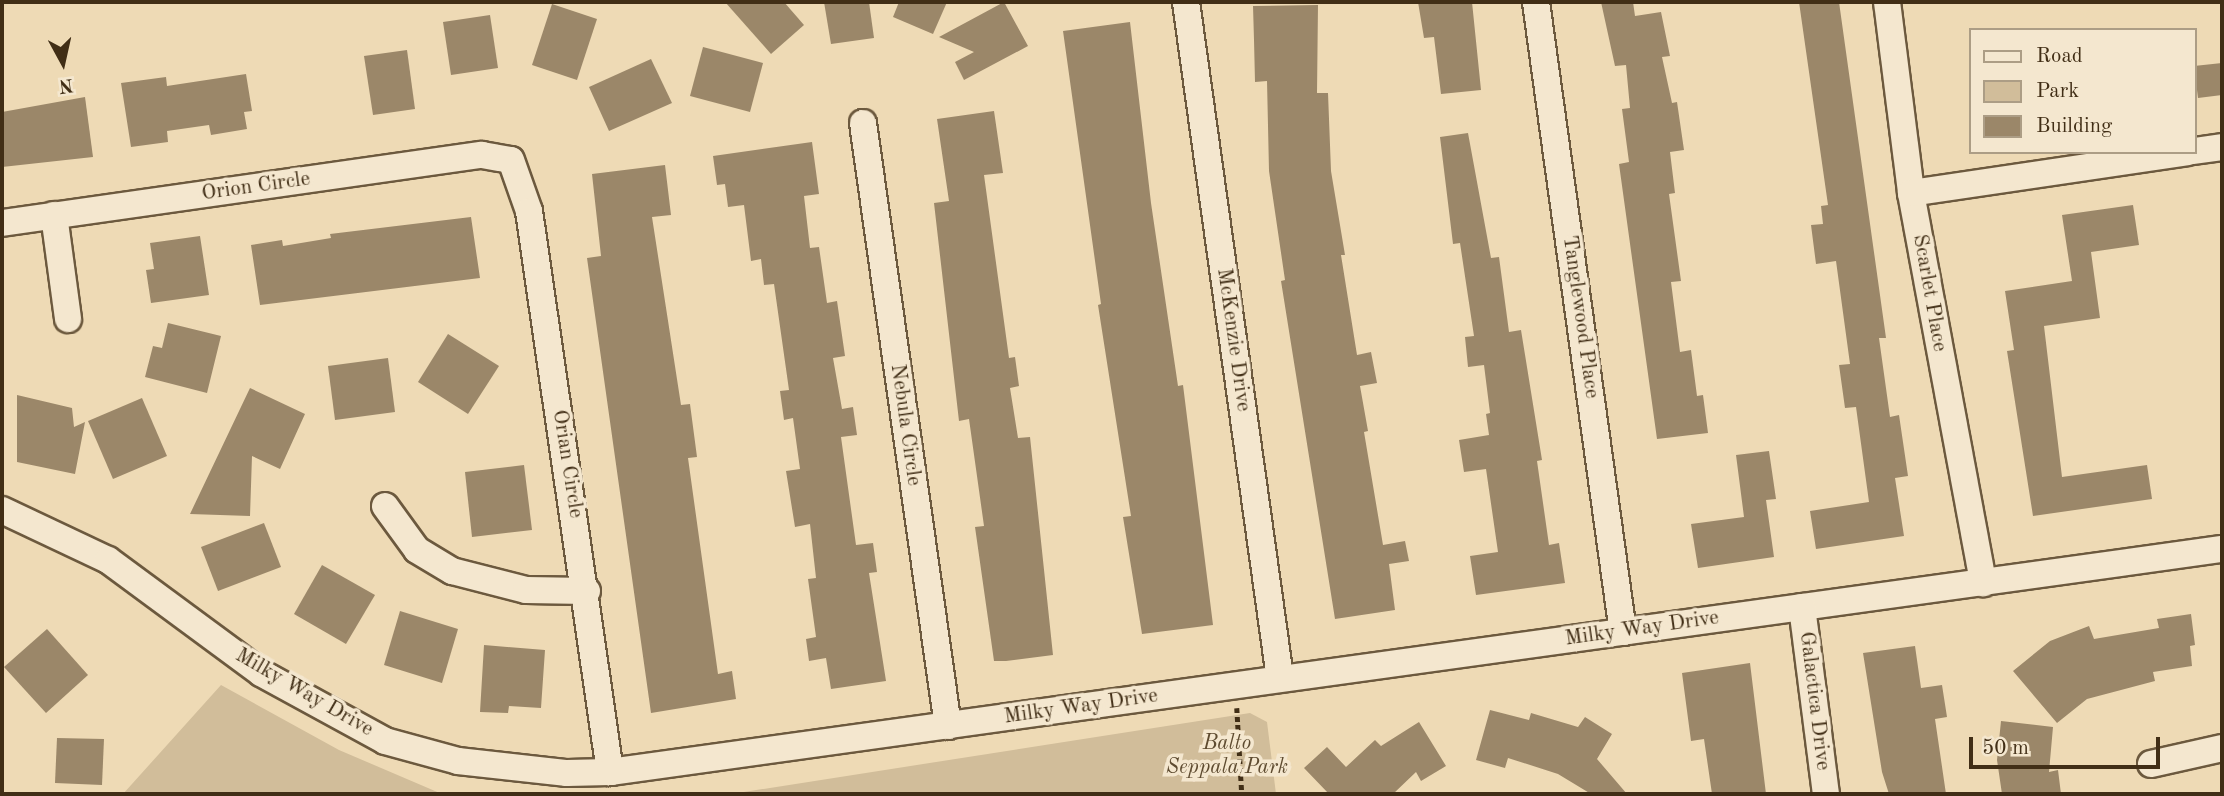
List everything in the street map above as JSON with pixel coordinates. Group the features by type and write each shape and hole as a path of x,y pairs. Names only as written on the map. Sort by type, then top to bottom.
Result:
{"street":[{"name":"McKenzie Drive","path":"1186,2 1280,678"},
{"name":"Tanglewood Place","path":"1536,2 1623,632"},
{"name":"Scarlet Place","path":"1887,2 1911,193 1983,583"},
{"name":"Nebula Circle","path":"863,123 948,726"},
{"path":"2196,151 2222,147"},
{"path":"1911,193 2174,154"},
{"name":"Orion Circle","path":"2,223 482,155 511,160"},
{"name":"Orian Circle","path":"511,160 529,211 587,591 610,772"},
{"path":"54,215 68,319"},
{"path":"385,506 417,550 452,571 526,590 587,591"},
{"name":"Milky Way Drive","path":"2,510 108,560 261,673 385,741 458,761 567,773 610,772 2222,549"},
{"name":"Galactica Drive","path":"1802,607 1826,794"},
{"path":"2151,764 2222,748"}],"path":[{"path":"1237,708 1242,794"}],"green space":[{"path":"221,685 339,750 442,794 123,794"},
{"name":"Balto Seppala Park","path":"1250,713 1267,722 1276,794 731,794"}],"building":[{"path":"725,2 784,2 804,25 771,54"},
{"path":"824,2 869,2 874,38 831,44"},
{"path":"899,2 947,2 933,34 893,17"},
{"path":"1004,2 1028,46 964,80 955,62 974,52 939,37"},
{"path":"1418,2 1472,2 1481,90 1441,94 1434,37 1424,38"},
{"path":"1601,2 1633,2 1635,16 1661,12 1670,56 1662,57 1672,103 1677,102 1684,150 1670,152 1675,193 1669,194 1681,281 1671,282 1680,352 1691,350 1697,396 1703,395 1708,433 1657,439 1619,164 1629,162 1622,109 1630,108 1626,65 1615,66"},
{"path":"1799,2 1839,2 1886,338 1879,338 1890,417 1899,415 1908,476 1895,478 1904,536 1816,549 1810,511 1869,502 1856,407 1845,408 1839,365 1850,364 1836,261 1816,264 1811,225 1823,224 1821,206 1828,205"},
{"path":"552,4 597,19 577,80 532,65"},
{"path":"1318,5 1317,93 1328,93 1331,171 1345,255 1341,255 1357,355 1371,352 1377,383 1360,386 1368,431 1364,432 1383,545 1405,541 1409,561 1389,564 1395,610 1335,619 1281,281 1285,280 1269,171 1267,81 1255,82 1253,6"},
{"path":"490,15 498,68 451,75 443,22"},
{"path":"1130,22 1151,203 1178,386 1183,385 1213,625 1142,634 1123,517 1131,516 1098,305 1101,304 1063,31"},
{"path":"703,47 763,63 750,112 690,96"},
{"path":"407,50 415,109 373,115 364,56"},
{"path":"651,59 672,103 609,131 589,87"},
{"path":"2222,63 2222,95 2198,98 2196,66"},
{"path":"246,74 252,111 244,112 247,129 211,135 209,125 167,131 168,142 131,147 121,83 166,77 167,86"},
{"path":"85,97 93,157 2,167 2,112"},
{"path":"994,111 1003,173 984,175 1009,358 1015,357 1019,386 1010,388 1018,438 1030,437 1053,655 1006,661 994,661 975,527 984,526 969,419 959,421 934,203 949,201 937,119"},
{"path":"1468,133 1491,258 1499,257 1509,332 1521,330 1542,460 1537,461 1549,545 1559,543 1565,583 1476,595 1470,556 1498,552 1486,469 1464,472 1459,440 1489,435 1486,414 1490,413 1484,365 1468,367 1465,337 1474,336 1460,243 1453,244 1440,137"},
{"path":"812,142 819,194 804,196 810,248 819,247 827,303 837,301 845,356 833,358 842,409 853,407 857,435 841,437 856,545 873,543 877,572 869,573 886,681 831,689 826,658 809,661 806,639 816,637 808,579 816,578 810,524 795,527 786,471 800,469 793,418 784,420 780,391 789,390 774,284 764,285 761,259 751,261 744,205 728,207 725,184 717,185 713,156"},
{"path":"665,165 671,215 652,217 681,405 690,404 697,457 688,458 718,674 732,671 736,699 651,713 587,258 601,256 592,174"},
{"path":"2133,205 2139,245 2091,252 2100,318 2044,326 2062,477 2147,465 2152,499 2033,516 2007,351 2014,350 2005,291 2072,281 2062,215"},
{"path":"471,217 480,278 260,305 251,245 282,240 283,246 331,238 330,234"},
{"path":"200,236 209,295 151,303 146,270 154,269 150,243"},
{"path":"168,323 221,336 207,393 145,377 153,346 162,348"},
{"path":"448,334 499,366 468,414 418,382"},
{"path":"388,358 395,412 335,420 328,366"},
{"path":"250,388 305,414 280,469 252,456 250,516 190,514"},
{"path":"17,395 72,408 74,427 85,422 75,474 17,462"},
{"path":"142,398 167,456 113,479 88,421"},
{"path":"1769,451 1776,499 1766,500 1774,557 1698,568 1691,524 1744,517 1736,455"},
{"path":"524,465 532,530 472,537 465,472"},
{"path":"264,523 281,567 218,591 201,547"},
{"path":"322,565 375,595 346,644 294,614"},
{"path":"400,611 458,629 442,683 384,665"},
{"path":"2191,614 2195,645 2190,646 2192,666 2153,672 2155,681 2087,699 2057,723 2013,671 2050,641 2089,626 2094,639 2159,628 2157,619"},
{"path":"47,629 88,675 46,713 4,667"},
{"path":"484,645 545,650 541,708 509,706 508,713 480,712"},
{"path":"1915,646 1921,688 1942,685 1947,717 1935,719 1946,794 1889,794 1882,772 1863,653"},
{"path":"1750,663 1766,794 1712,794 1704,739 1691,741 1682,673"},
{"path":"1490,710 1529,720 1531,713 1578,727 1585,717 1612,734 1597,759 1627,794 1591,794 1558,774 1508,758 1505,768 1476,760"},
{"path":"2001,721 2053,727 2049,772 2058,770 2061,794 2002,794 1997,760"},
{"path":"1419,722 1446,766 1421,781 1416,772 1393,794 1329,794 1304,768 1327,747 1346,767 1375,740 1381,746"},
{"path":"57,738 104,739 102,785 55,783"}]}
